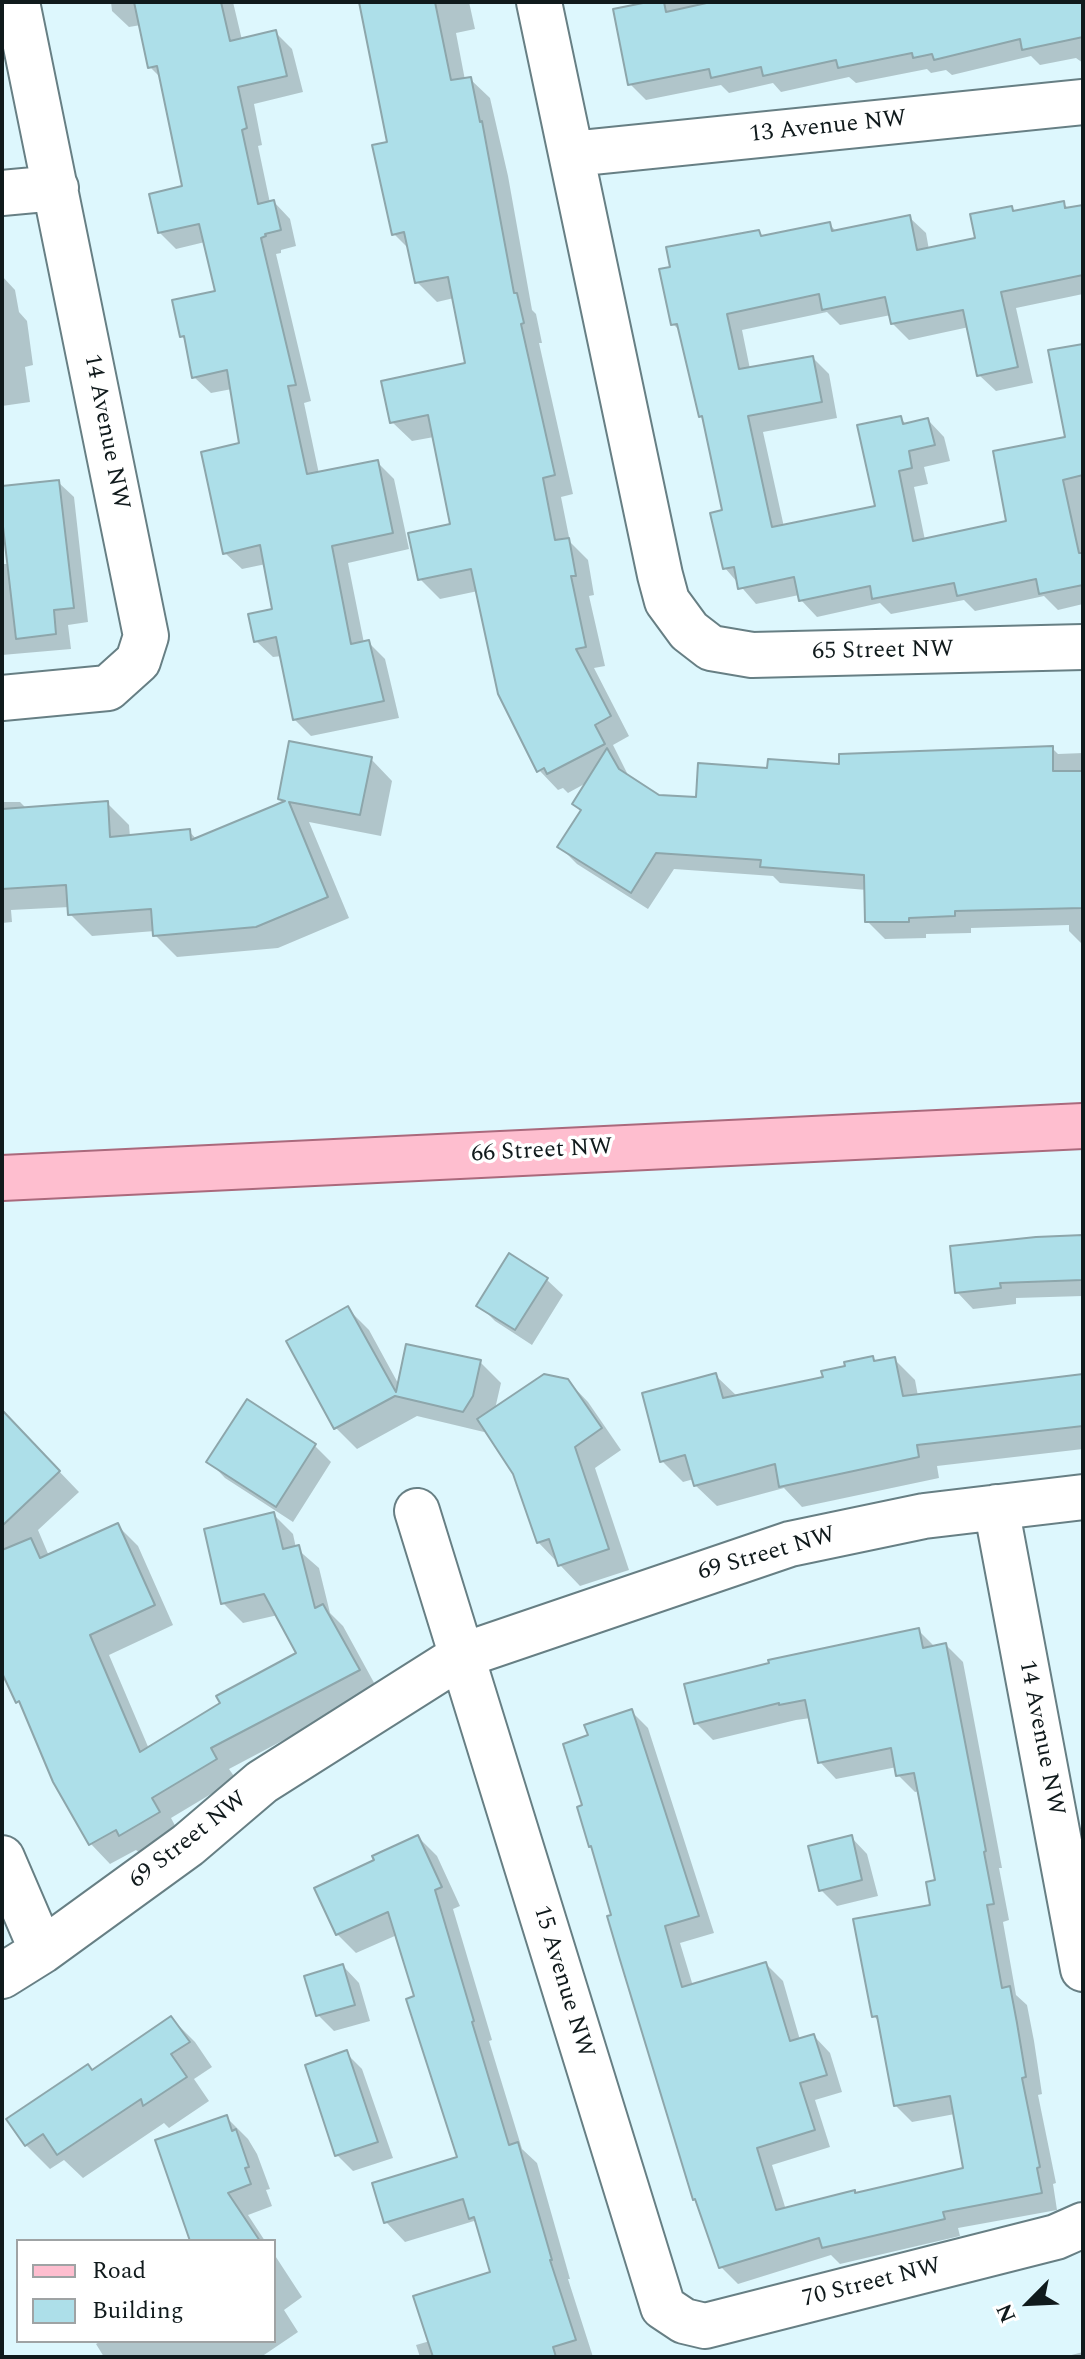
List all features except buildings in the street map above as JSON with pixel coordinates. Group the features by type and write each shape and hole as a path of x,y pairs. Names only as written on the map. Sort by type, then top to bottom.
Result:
{"main road":[{"name":"66 Street NW","path":"2,1178 1083,1126"}],"street":[{"name":"14 Avenue NW","path":"2,698 108,688 138,661 146,636 17,2"},
{"path":"539,2 572,154"},
{"name":"13 Avenue NW","path":"572,154 1083,102"},
{"name":"65 Street NW","path":"572,154 660,575 667,601 689,631 711,648 752,655 1083,647"},
{"path":"2,193 56,188"},
{"name":"69 Street NW","path":"2,1976 42,1951 188,1845 262,1782 461,1656 790,1544 924,1516 1083,1497"},
{"name":"14 Avenue NW","path":"996,1507 1083,1969"},
{"path":"417,1511 461,1656"},
{"name":"15 Avenue NW","path":"461,1656 663,2307"},
{"path":"2,1858 42,1951"},
{"name":"70 Street NW","path":"663,2307 684,2321 705,2326 1056,2237 1083,2225"}]}
